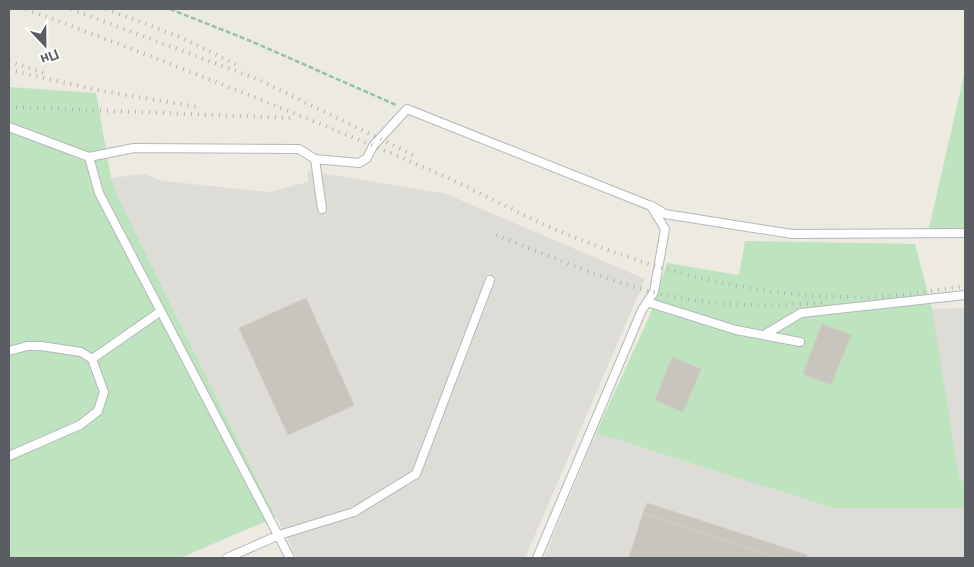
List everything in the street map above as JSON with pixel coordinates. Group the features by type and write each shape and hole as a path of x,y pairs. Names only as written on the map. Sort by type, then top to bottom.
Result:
{"lane":[{"path":"9,127 89,158 144,148 299,149 315,159 359,164 367,158 373,146 407,109 651,206 665,214 792,234 964,233"},
{"path":"89,158 99,193 290,558"},
{"path":"315,159 322,210"},
{"path":"537,558 638,318 654,292 665,229 651,206"},
{"path":"227,558 279,535 354,512 416,474 490,280"},
{"path":"764,335 801,313 965,295"},
{"path":"647,302 736,330 800,342"},
{"path":"92,359 161,311"},
{"path":"9,351 27,346 61,347 81,352 92,359 104,392 98,411 80,425 9,456"}],"path":[{"path":"170,9 253,42 407,109"}],"shaded area":[{"path":"308,171 446,194 645,279 525,558 297,558 118,197 111,178 144,174 163,181 269,192 308,182"},
{"path":"965,308 965,481 960,482 932,309"},
{"path":"596,433 833,508 965,508 965,558 544,558"}],"green space":[{"path":"965,71 965,231 929,228"},
{"path":"9,87 96,93 111,178 118,197 276,517 180,558 9,558"},
{"path":"745,241 915,244 932,309 960,481 965,481 965,508 833,508 596,433 650,315 667,263 739,275"}],"building":[{"path":"306,298 354,405 288,435 239,328"},
{"path":"822,324 851,335 831,385 803,374"},
{"path":"672,357 701,369 683,412 655,400"},
{"path":"647,503 807,555 806,558 780,558 643,513"},
{"path":"643,513 780,558 629,558"}],"railway":[{"path":"26,9 319,123 436,173 554,229 609,250 679,273 751,288 824,296 887,296 965,286"},
{"path":"71,9 257,79 413,155"},
{"path":"106,9 180,37 241,67"},
{"path":"9,61 44,73"},
{"path":"9,70 102,91 198,107"},
{"path":"9,107 291,118"},
{"path":"496,235 611,280 676,297 725,304 750,305 825,302"}]}
